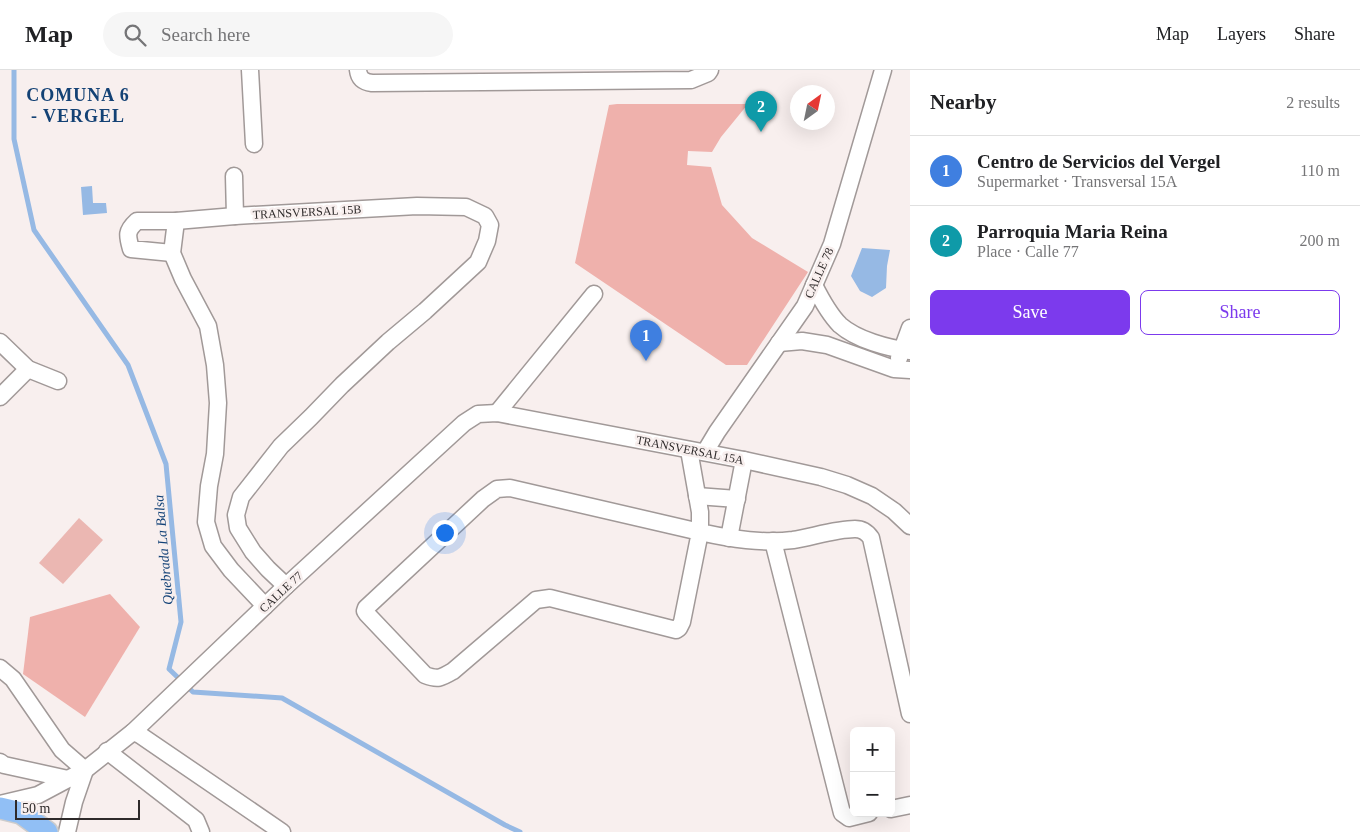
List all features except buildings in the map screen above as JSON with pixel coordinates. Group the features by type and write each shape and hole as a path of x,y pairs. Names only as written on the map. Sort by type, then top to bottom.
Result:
{"main road":[{"path":"0,808 21,814 47,832"}],"street":[{"path":"250,70 254,144"},
{"path":"358,70 358,75 362,80 372,83 691,80 709,72"},
{"name":"CALLE 78","path":"705,452 805,306 832,244 883,70"},
{"path":"234,176 235,216"},
{"name":"TRANSVERSAL 15B","path":"172,253 131,249 128,237 130,228 137,221 176,221 418,206 466,207 485,216 490,225 487,242 478,262 342,385 281,446 241,497 236,515 238,528 253,552 286,586"},
{"path":"176,221 172,253 183,279 208,326 215,365 218,403 214,454 208,486 206,522 213,546 231,570 265,606"},
{"path":"814,285 823,303 840,325 863,339 906,350"},
{"path":"497,413 594,294"},
{"path":"779,343 802,341 827,345 902,370 910,328"},
{"path":"842,350 852,332"},
{"path":"0,342 28,369 58,381"},
{"path":"0,397 28,369"},
{"name":"TRANSVERSAL 15A","path":"478,414 497,413 705,452 821,477 847,485 872,496 894,511 910,526"},
{"name":"CALLE 77","path":"0,804 38,794 85,770 133,732 286,586 464,423 478,414"},
{"path":"689,450 700,512 700,532 682,622 676,630 550,598 536,600 452,670 441,678 433,678 425,675 365,611 483,499 497,489 510,488 700,532 729,538 773,541 793,540 857,528 867,533 871,538 910,714"},
{"path":"729,538 744,460"},
{"path":"697,496 737,498"},
{"path":"773,541 842,813 849,818 853,817"},
{"path":"0,668 13,679 62,750 85,770 74,802 67,832"},
{"path":"133,732 282,832"},
{"path":"107,751 196,820 201,832"},
{"path":"0,762 4,765 68,779"},
{"path":"895,808 910,805"}],"shaded area":[{"path":"748,104 721,137 712,152 688,151 687,165 711,167 722,205 752,238 808,272 747,365 726,365 575,263 609,105"},
{"path":"79,518 103,540 63,584 39,563"},
{"path":"110,594 140,627 85,717 23,674 30,617"}],"water":[{"path":"92,186 93,203 106,203 107,213 83,215 81,187"},
{"path":"862,248 890,250 886,288 872,297 860,291 851,276"}],"waterway":[{"name":"Quebrada La Balsa","path":"14,70 14,139 34,230 128,365 166,464 181,622 169,669 193,692 282,698 520,832"}],"place":[{"name":"Parroquia Maria Reina","path":"761,132"},
{"name":"Centro de Servicios del Vergel","path":"646,361"}],"district":[{"name":"COMUNA 6 - VERGEL","path":"78,105"}]}
